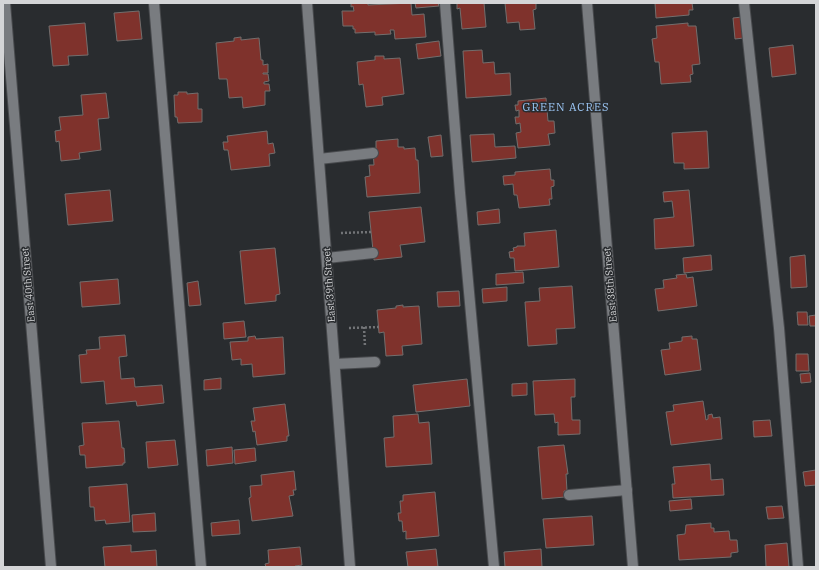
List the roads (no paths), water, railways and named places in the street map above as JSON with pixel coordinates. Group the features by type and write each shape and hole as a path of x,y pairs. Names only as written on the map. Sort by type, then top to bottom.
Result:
{"street":[{"name":"East 40th Street","path":"5,3 51,567"},
{"path":"154,3 201,567"},
{"name":"East 39th Street","path":"307,3 350,567"},
{"path":"445,3 460,193 494,567"},
{"name":"East 38th Street","path":"587,3 633,567"},
{"path":"744,3 778,328 798,567"},
{"path":"319,159 373,153"},
{"path":"327,258 373,253"},
{"path":"335,364 375,362"},
{"path":"568,495 627,490"}],"district":[{"name":"GREEN ACRES","path":"566,107"}]}
